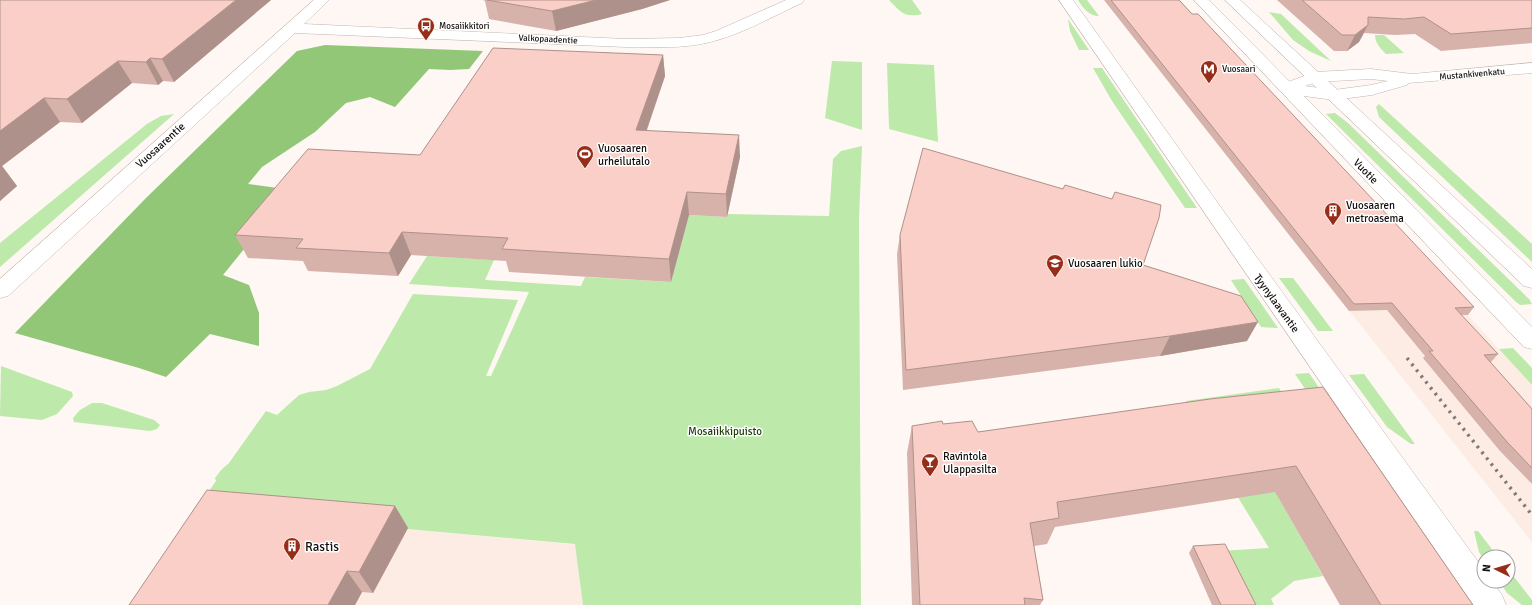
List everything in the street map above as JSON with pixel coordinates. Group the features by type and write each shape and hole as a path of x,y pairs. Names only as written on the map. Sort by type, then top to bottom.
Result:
{"street":[{"name":"Vuosaarentie","path":"0,291 322,0"},
{"name":"Valkopaadentie","path":"290,28 626,43 679,42 721,34 797,0"},
{"name":"Tyynylaavantie","path":"1066,0 1248,262 1370,432 1491,605"},
{"name":"Vuotie","path":"1201,0 1532,341"},
{"path":"1232,0 1532,281"},
{"name":"Mustankivenkatu","path":"1286,88 1334,95 1379,88 1412,79 1532,68"},
{"name":"Mustankivenkatu","path":"1286,88 1315,77 1372,74 1412,79"}],"shaded area":[{"name":"Vuosaaren metroasema","path":"1104,0 1178,0 1532,385 1532,542"},
{"path":"196,510 668,553 680,605 135,605"}],"green space":[{"path":"889,0 912,0 922,14 911,15 903,13"},
{"path":"1078,0 1087,0 1099,16 1089,13 1084,9"},
{"path":"1269,12 1281,14 1331,61 1309,51 1293,40"},
{"path":"1068,19 1089,50 1079,50 1070,31"},
{"path":"1375,35 1384,35 1404,53 1386,54 1377,43"},
{"path":"325,45 483,51 469,69 429,69 395,107 370,97 346,103 315,132 262,167 248,184 292,190 223,275 249,285 259,313 259,346 210,334 166,377 15,333 146,198 297,51"},
{"path":"832,61 862,62 862,130 825,118"},
{"path":"887,63 934,65 938,142 889,129"},
{"path":"1093,68 1102,68 1197,208 1185,208 1112,101"},
{"path":"1379,104 1532,244 1532,262 1379,117 1376,107"},
{"path":"1335,113 1348,123 1529,299 1532,304 1520,305 1515,301 1326,114"},
{"path":"174,114 0,267 0,243 147,124 161,116"},
{"name":"Mosaiikkipuisto","path":"862,146 859,218 861,605 583,605 575,544 196,510 216,481 215,478 229,463 266,411 277,415 299,395 326,390 337,386 370,369 413,294 518,300 486,376 491,376 529,292 409,284 427,256 494,260 485,280 581,286 585,277 671,282 689,215 727,217 728,214 829,216 833,159 841,151"},
{"path":"1279,278 1293,278 1333,331 1318,331"},
{"path":"1244,279 1278,328 1261,327 1231,280"},
{"path":"1513,348 1532,368 1532,385 1499,349"},
{"path":"1,366 72,392 73,396 57,414 42,420 0,416"},
{"path":"1309,373 1370,463 1355,463 1295,374"},
{"path":"1364,374 1415,444 1411,444 1387,427 1349,375"},
{"path":"1279,388 1297,415 1236,423 1323,576 1294,581 1271,599 1274,605 1247,605 1220,551 1269,548 1195,427 1186,401"},
{"path":"92,403 102,403 154,420 160,425 157,429 150,431 74,422 73,418 80,410"},
{"path":"1474,531 1478,531 1492,549 1478,549"},
{"path":"1516,579 1532,600 1532,605 1522,605 1504,589 1516,589"}],"building":[{"path":"0,0 236,0 162,59 150,58 146,62 118,61 67,99 44,98 0,131"},
{"path":"487,0 596,0 552,11"},
{"name":"Vuosaaren metroasema","path":"1111,0 1179,0 1192,14 1198,14 1474,307 1455,308 1498,354 1484,355 1532,409 1532,468 1508,443 1429,351 1433,351 1392,303 1354,304"},
{"path":"1302,0 1532,0 1532,28 1451,34 1424,17 1404,19 1368,17 1368,25 1355,35 1342,35"},
{"name":"Vuosaaren urheilutalo","path":"493,48 663,55 636,130 739,135 726,194 687,192 669,259 502,249 508,238 402,232 389,253 296,248 303,239 235,235 308,149 420,155"},
{"name":"Vuosaaren lukio","path":"923,148 1063,189 1065,185 1112,199 1115,192 1161,205 1159,218 1143,265 1241,296 1258,322 1170,336 906,370 900,235"},
{"path":"1323,387 1473,605 1381,605 1296,466 1057,502 1059,518 1030,523 1043,600 1024,598 1025,605 920,605 912,426 942,421 943,424 972,421 978,432 1210,399"},
{"name":"Rastis","path":"207,490 395,506 359,572 347,571 328,605 129,605"},
{"path":"1225,544 1256,605 1221,605 1193,546"}],"railway":[{"path":"1407,358 1532,515"}],"place":[{"name":"Mosaiikkitori","path":"426,41"},
{"name":"Vuosaari","path":"1209,84"},
{"name":"Vuosaaren urheilutalo","path":"585,169"},
{"name":"Vuosaaren metroasema","path":"1333,226"},
{"name":"Vuosaaren lukio","path":"1055,278"},
{"name":"Ravintola Ulappasilta","path":"930,477"},
{"name":"Rastis","path":"292,561"}]}
